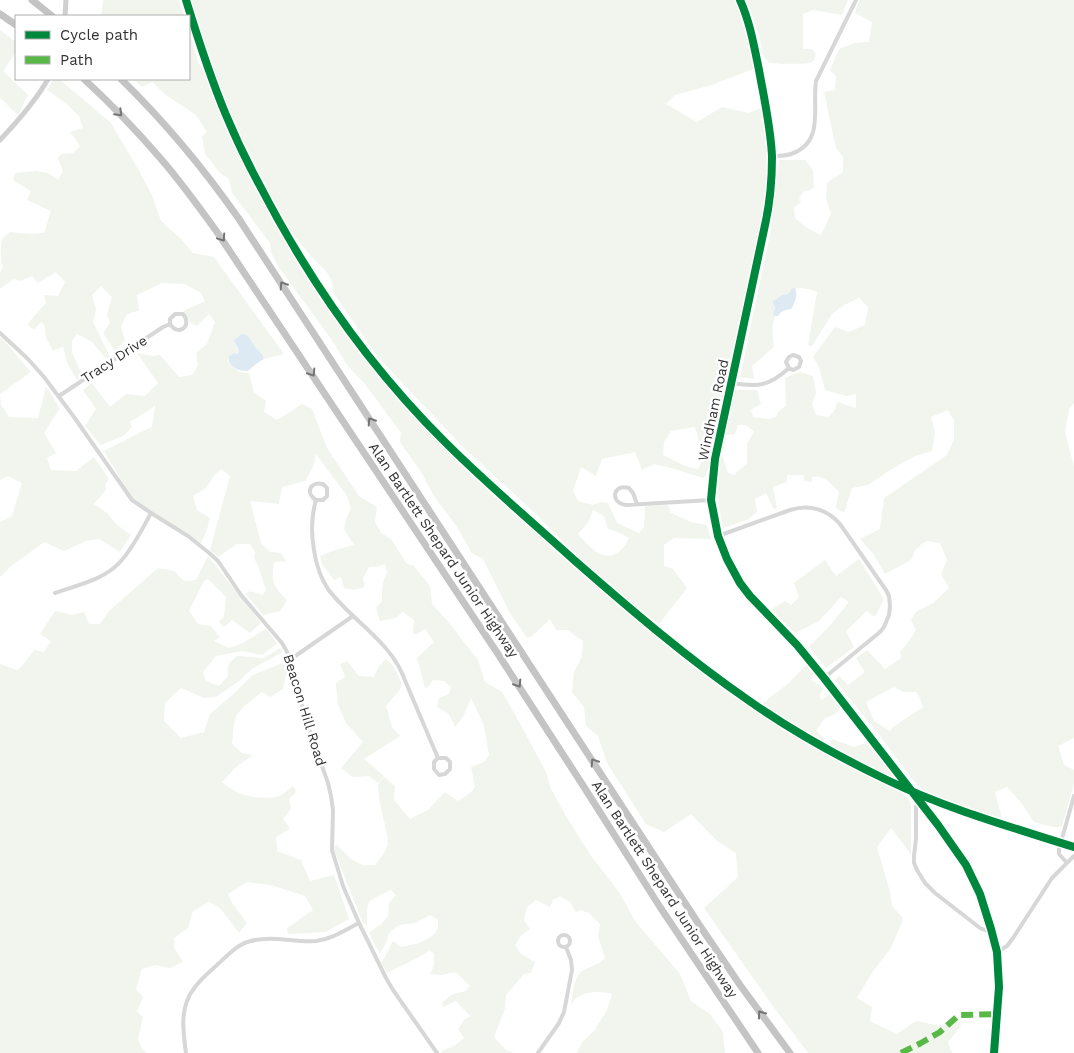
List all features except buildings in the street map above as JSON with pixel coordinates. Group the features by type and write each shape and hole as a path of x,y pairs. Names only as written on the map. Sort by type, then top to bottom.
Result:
{"highway":[{"path":"32,0 51,15"},
{"path":"0,14 15,24"},
{"name":"Alan Bartlett Shepard Junior Highway","path":"85,80 130,124 161,158 217,232 498,654 660,907 758,1053"},
{"name":"Alan Bartlett Shepard Junior Highway","path":"122,80 179,141 239,219 704,932 790,1053"}],"street":[{"path":"65,15 66,0"},
{"name":"Windham Road","path":"740,0 756,55 772,156 767,218 715,459 711,500 718,536 727,559 740,583 797,645 824,678 948,838 966,865 980,894 998,952 999,987 996,1052"},
{"path":"772,156 798,151 811,138 815,122 816,82 856,0"},
{"path":"0,140 30,108 47,80"},
{"name":"Tracy Drive","path":"176,314 183,314 186,319 186,326 182,330 175,330 170,324 171,317 176,314"},
{"name":"Tracy Drive","path":"59,396 161,328 170,324"},
{"name":"Beacon Hill Road","path":"0,333 36,368 59,396 127,494 151,513 188,536 218,562 241,596 282,643 291,659 298,692 311,736 328,783 333,810 332,850 341,879 358,923 393,990 437,1053"},
{"path":"793,355 799,357 801,361 799,367 795,370 789,368 786,364 788,358 793,355"},
{"path":"731,383 749,386 763,384 775,379 789,368"},
{"path":"315,484 323,484 328,490 327,496 323,500 316,500 311,495 310,490 315,484"},
{"path":"637,504 629,488 623,487 616,491 615,497 622,505 711,500"},
{"path":"316,500 311,531 318,569 325,584 330,593 383,645 395,660 438,758"},
{"path":"718,536 800,507 822,510 840,524 886,590 890,599 890,609 882,630 824,678"},
{"path":"55,593 98,578 115,568 124,558 151,513"},
{"path":"291,659 353,616"},
{"path":"438,758 446,758 450,764 450,769 445,774 437,774 434,769 433,764 438,758"},
{"path":"1066,863 1059,854 1059,849 1074,796"},
{"path":"918,800 914,856 917,870 925,883 935,893 980,928 992,933"},
{"path":"998,952 1007,946 1013,938 1052,878 1074,856"},
{"path":"186,1053 182,1022 184,1008 189,995 200,981 238,947 252,941 265,939 317,940 335,935 358,923"},
{"path":"538,1053 559,1023 564,1012 572,970 571,960 566,947"}],"shaded area":[{"path":"103,0 179,0 184,15 101,15"},
{"path":"189,0 738,0 751,41 748,46 750,51 753,50 756,68 712,85 675,95 666,104 697,122 722,107 749,113 763,107 770,157 768,193 763,224 716,435 710,443 699,441 695,427 671,431 664,442 663,455 685,466 698,469 705,456 712,462 704,478 654,464 642,470 635,452 602,459 596,476 581,467 573,491 578,501 593,505 601,502 608,503 617,523 639,533 644,527 645,506 668,505 671,513 691,522 707,525 711,539 674,538 664,545 664,566 673,569 687,588 659,624 613,588 568,547 537,515 461,445 377,356 333,292 332,281 326,271 289,230 263,185 242,140 239,140 206,57","holes":["593,510 604,516 608,529 629,538 623,548 610,556 597,552 578,534 589,521"]},
{"path":"746,0 848,0 842,15 813,10 803,14 803,49 813,50 816,56 810,63 791,64 771,63 764,57 755,22"},
{"path":"859,0 1074,0 1074,403 1069,409 1065,432 1074,467 1074,738 1058,746 1064,765 1074,770 1074,783 1062,826 1059,827 1034,822 1019,800 1007,787 995,792 1003,822 926,793 913,780 835,680 839,676 848,685 865,672 856,658 867,650 885,669 901,658 900,652 916,630 911,620 916,612 933,603 949,588 941,574 947,560 940,543 926,541 915,550 911,560 885,574 874,555 860,539 880,529 884,498 947,455 954,440 954,421 948,410 931,417 935,433 932,451 915,456 868,485 852,488 844,513 836,508 839,492 827,480 816,476 812,477 812,482 804,481 804,475 787,475 787,482 773,487 777,508 774,509 766,493 755,499 757,512 749,519 723,528 717,496 718,455 723,457 728,473 734,475 747,463 747,444 754,431 746,425 738,425 735,434 726,435 724,449 719,447 735,390 757,390 761,404 751,410 753,417 768,419 776,417 779,411 786,406 785,378 800,372 813,376 816,393 812,404 816,415 828,417 835,410 837,402 856,408 856,394 846,396 825,390 819,367 813,357 835,327 849,332 865,325 868,307 859,298 844,305 832,314 812,346 808,345 817,292 798,288 774,300 774,347 752,366 754,379 740,377 771,229 779,160 805,160 813,170 814,187 811,190 804,191 799,198 801,202 794,208 795,218 807,228 821,235 831,214 826,198 827,183 843,172 843,157 836,148 824,92 835,90 836,76 830,70 839,49 855,43 869,42 872,22 855,13","holes":["894,687 903,692 916,692 923,707 890,731 874,721 866,702"]},
{"path":"0,30 15,41 15,53 3,71 28,95 18,115 0,98"},
{"path":"190,34 198,62 207,76 258,191 263,195 283,235 348,332 392,387 442,442 486,485 539,531 582,574 596,581 616,603 731,693 805,742 901,791 911,803 911,854 891,828 877,847 890,892 892,906 902,917 902,922 891,948 873,971 857,998 872,1007 870,1021 897,1034 916,1021 941,1026 956,1015 961,1026 948,1042 953,1053 808,1053 704,908 738,877 736,853 717,841 691,814 664,832 646,824 607,763 598,736 586,726 584,707 572,692 574,672 582,657 583,641 567,630 556,630 550,619 532,636 527,638 510,613 483,559 472,553 455,524 434,496 421,472 400,442 401,433 365,384 348,366 331,339 278,266 271,252 270,243 232,193 229,179 220,173 205,154 202,136 207,132 196,115 166,95 152,82 142,87 135,80 190,80"},
{"path":"53,80 60,80 111,123 152,195 161,221 193,253 214,257 284,354 264,359 248,336 236,347 239,351 238,354 234,353 229,356 228,362 239,372 249,373 254,392 266,401 264,412 277,420 302,404 312,409 327,448 359,496 377,507 375,522 381,533 391,539 407,564 413,565 430,586 432,604 478,660 485,682 502,692 546,772 551,789 591,856 619,892 635,921 680,974 691,1001 710,1014 723,1032 725,1053 577,1053 582,1042 594,1031 607,1010 612,994 598,992 584,994 576,998 571,1005 574,984 580,972 605,958 598,936 600,924 589,913 580,910 576,912 570,902 560,896 553,900 550,907 536,900 527,907 524,920 530,929 521,936 515,945 521,954 535,962 531,973 524,974 506,995 505,1009 494,1037 505,1049 513,1053 442,1053 441,1051 454,1046 464,1038 458,1029 464,1020 470,1016 456,1001 443,1007 442,1003 451,995 465,991 470,986 456,972 441,975 430,974 434,966 434,953 429,951 387,973 381,962 393,941 401,947 416,944 427,939 438,928 438,920 430,915 415,923 399,925 389,933 380,954 369,933 388,916 389,903 396,895 391,890 372,899 367,909 367,925 363,923 334,850 336,844 351,859 362,865 375,865 383,855 388,844 378,784 384,777 395,786 394,800 410,819 428,810 445,792 458,801 470,793 475,787 471,767 484,762 489,755 484,726 471,698 463,717 455,727 449,714 437,707 439,698 449,694 451,687 444,681 433,680 425,688 417,658 434,642 425,629 417,634 413,634 414,620 403,612 396,618 380,621 376,608 382,601 383,583 387,572 385,564 369,567 363,578 365,587 354,590 344,588 341,577 334,580 322,564 320,556 354,545 344,529 351,508 347,496 316,454 313,467 305,481 282,487 279,504 250,501 261,543 270,552 281,553 286,561 274,562 273,579 276,587 287,600 280,611 263,615 246,594 250,591 262,595 266,590 254,558 255,552 250,544 237,544 218,557 210,550 230,476 221,469 206,488 193,496 197,510 210,518 206,533 200,544 188,533 151,512 130,495 104,451 152,427 155,406 130,422 132,427 123,436 101,445 85,426 96,409 83,390 92,383 110,407 126,394 145,396 158,383 137,353 152,356 160,355 179,377 192,375 198,366 196,353 207,344 215,322 209,314 197,326 191,323 183,311 205,301 201,293 185,284 162,283 137,295 139,311 126,315 121,327 125,340 115,351 103,333 110,323 107,314 112,297 101,286 92,295 96,309 93,322 110,357 106,359 92,342 77,334 72,341 72,352 83,377 77,380 68,365 63,347 53,351 46,338 45,326 41,322 34,330 28,325 46,303 44,295 58,296 65,282 56,272 38,283 32,276 20,281 14,279 0,289 0,273 3,267 1,244 3,238 10,232 44,233 51,211 27,200 31,191 13,180 15,173 36,171 48,173 58,180 63,171 58,158 61,154 73,153 80,146 70,132 83,128 79,116 68,105 47,90"},
{"path":"795,288 796,299 791,309 783,311 778,316 773,315 775,308 773,301 782,295 788,294"},
{"path":"242,334 248,336 264,359 248,371 237,369 229,362 229,356 234,353 238,354 239,351 234,340"},
{"path":"0,338 31,372 0,394"},
{"path":"46,387 60,408 44,433 56,453 47,458 51,470 76,471 94,457 109,479 105,485 106,490 94,504 131,535 120,552 99,539 86,541 64,551 44,542 10,567 0,577 0,522 12,516 22,483 8,476 0,480 0,394 1,404 9,417 38,418"},
{"path":"208,556 261,623 250,633 232,620 224,627 219,622 224,616 226,597 208,579 204,581 189,611 198,624 211,626 220,637 214,641 229,648 243,643 266,629 277,643 262,655 242,651 216,656 203,672 206,681 219,686 228,676 229,664 237,656 264,658 280,648 283,652 252,669 216,697 204,698 181,688 165,703 164,721 181,738 204,732 210,714 253,675 285,662 289,671 285,678 283,689 270,697 262,692 237,715 232,744 242,753 253,755 236,767 222,782 233,790 247,796 262,798 278,796 293,786 296,792 289,799 291,809 283,819 290,829 276,837 277,851 301,860 310,881 334,875 349,919 325,932 288,934 287,928 313,910 305,896 271,885 247,882 228,894 232,903 247,923 239,933 220,908 209,902 193,911 188,928 174,938 174,947 183,962 170,968 155,965 142,969 136,989 143,997 137,1012 143,1017 138,1039 142,1049 147,1053 0,1053 0,664 17,670 34,650 44,652 51,641 40,634 55,611 72,615 84,612 89,624 100,624 109,611 158,568 174,571 184,581 196,580"},
{"path":"859,559 884,599 875,617 867,611 846,631 854,647 826,668 809,647 849,602 841,597 819,621 795,633 771,610 785,601 791,605 799,597 794,583 825,560 836,576"},
{"path":"386,659 395,668 402,685 386,706 392,727 400,736 364,759 384,776 378,783 369,776 353,777 341,768 363,742 346,723 338,705 336,683 345,677 340,664 347,661 359,676 374,677 379,666"},
{"path":"807,664 814,673 811,680 824,688 819,696 822,700 832,692 841,706 836,714 825,718 816,730 824,738 824,741 829,745 832,739 854,747 870,742 898,780 870,769 831,747 763,704 789,683"}],"marked path":[{"path":"901,1053 940,1032 959,1015 997,1014"}],"cycle path":[{"path":"186,0 209,72 234,133 255,176 298,254 342,321 366,353 418,414 493,488 659,633 725,684 782,722 851,762 933,800 979,817 1074,847"},
{"path":"740,0 751,34 765,102 769,125 772,174 767,217 715,459 711,500 718,536 727,559 740,583 797,645 824,678 938,825 966,865 980,894 997,952 999,987 994,1053"}]}
